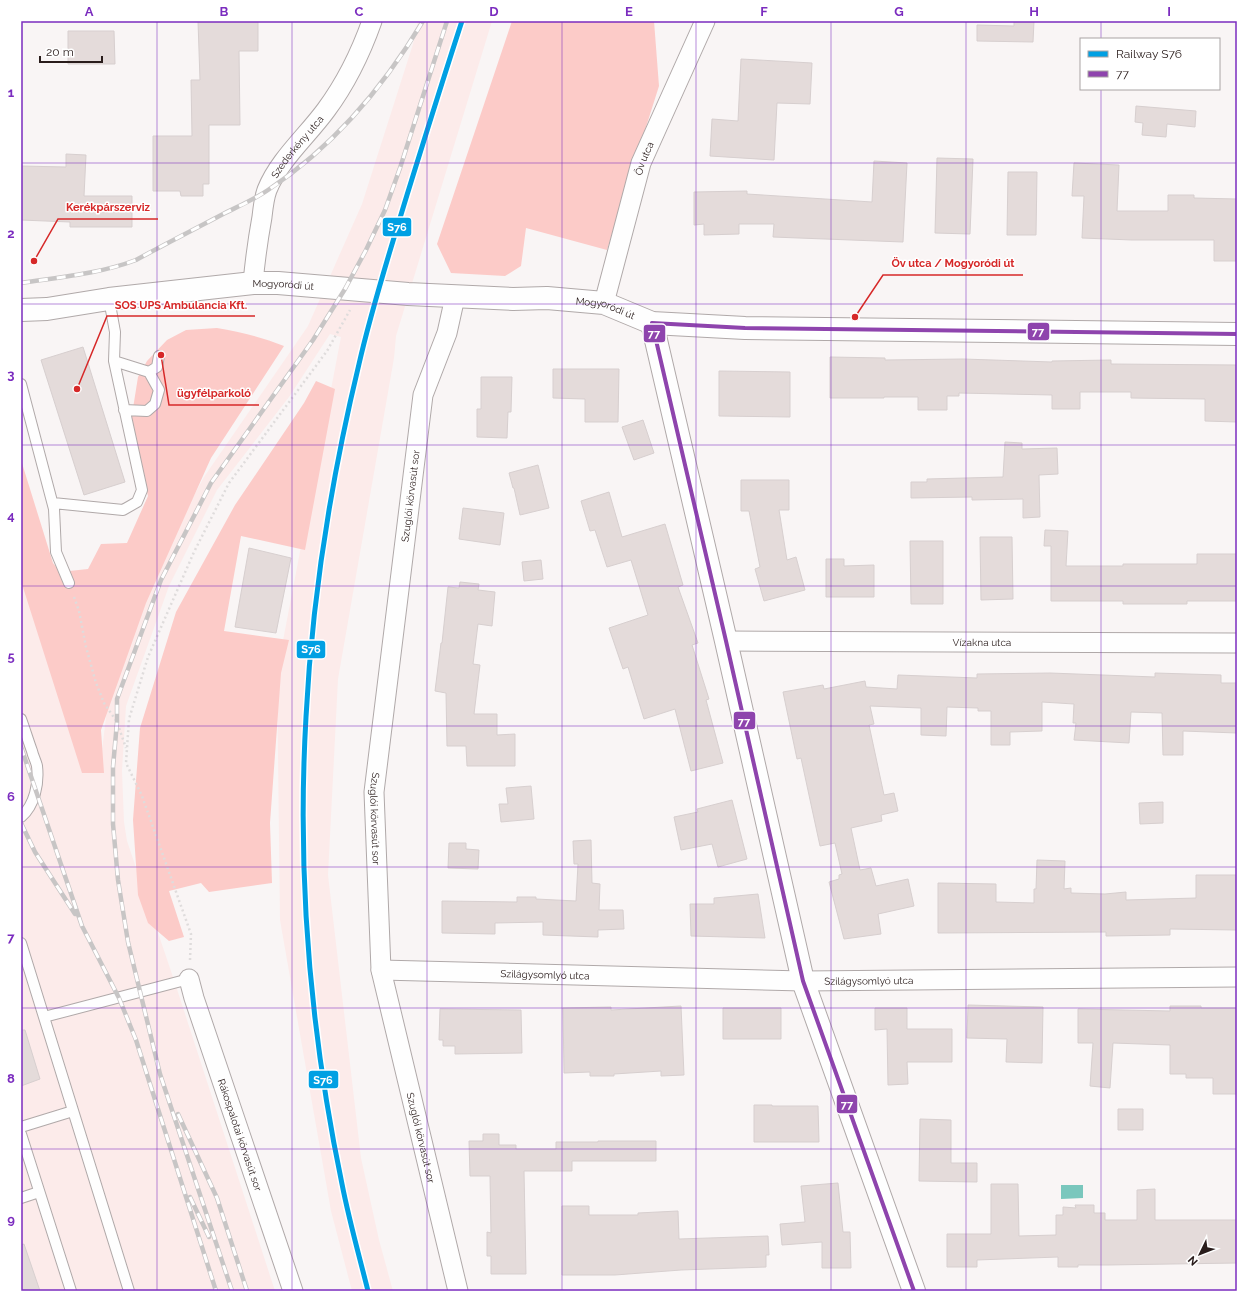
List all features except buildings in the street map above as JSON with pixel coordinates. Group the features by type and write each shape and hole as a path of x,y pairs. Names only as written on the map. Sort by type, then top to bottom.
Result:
{"street":[{"name":"Szederkény utca","path":"253,283 255,260 266,191 280,168 326,109 340,87 354,63 372,21"},
{"name":"Öv utca","path":"604,303 641,162 705,21"},
{"name":"Mogyoródi út","path":"22,310 47,309 109,299 253,283 303,285 455,297 513,299 547,298 604,303 652,323 745,328 1237,334"},
{"name":"Szuglói körvasút sor","path":"455,297 447,333 423,395 374,792 381,970 458,1291"},
{"path":"652,323 803,981 914,1291"},
{"name":"Vízakna utca","path":"726,641 1237,643"},
{"name":"Szilágysomlyó utca","path":"381,970 803,981 1237,978"},
{"name":"Rákospalotai körvasút sor","path":"190,971 194,998 293,1291"}],"lane":[{"path":"53,503 123,510 138,502 142,490 114,361 115,332 109,299"},
{"path":"149,372 157,367 159,356"},
{"path":"114,361 149,372 159,390 155,404 147,411 124,410"},
{"path":"21,384 53,503 56,552 70,583"},
{"path":"21,719 37,765 37,777 36,790 32,803 21,817"},
{"path":"21,943 129,1291"},
{"path":"44,1017 190,971"},
{"path":"21,1127 73,1111"},
{"path":"21,1134 71,1291"},
{"path":"21,1198 40,1192"}],"path":[{"path":"190,971 191,934 142,796 126,763 129,719 148,657 198,545 229,483 327,351 361,290"},
{"path":"70,583 79,611 86,647 96,683 104,703 117,722 127,750"}],"shaded area":[{"path":"418,21 492,21 396,336 394,358 338,679 328,875 361,1158 379,1240 393,1291 352,1291 331,1211 280,920 277,672 341,337 330,334 289,397 217,490 169,586 126,706 122,771 124,822 127,841 175,983 275,1291 21,1291 21,490 102,750 109,693 152,573 204,477 308,326 362,204 413,44"},
{"path":"512,21 654,21 659,86 607,250 526,228 521,266 505,276 451,273 437,244"},
{"path":"217,328 251,335 284,346 211,458 146,603 101,730 104,773 82,773 21,581 21,460 53,563 60,572 88,569 101,544 127,543 148,496 130,427 138,377 147,361 167,340 186,330"},
{"path":"316,381 335,389 305,550 241,536 224,631 289,640 281,673 270,823 272,883 209,892 201,883 169,891 184,937 169,941 148,923 138,895 133,820 140,728 176,612 235,505 304,403"}],"water":[{"path":"1061,1185 1083,1185 1083,1198 1061,1199"}],"railway":[{"path":"21,283 94,272 136,260 263,193 292,173 314,155 355,114 374,93 391,70 423,21"},
{"path":"232,1291 160,1074 128,942 118,880 113,824 113,767 117,722 117,699 161,580 211,483 313,340 345,289 366,250 385,210 400,168 447,21"},
{"path":"21,747 82,926 119,998 136,1040 216,1291"},
{"path":"21,823 35,852 75,914"},
{"path":"178,1114 217,1198 247,1291"},
{"path":"190,1197 209,1237"}],"rail line":[{"name":"S76","path":"368,1291 342,1184 331,1126 314,1010 305,893 303,834 306,717 309,673 324,540 340,452 359,364 388,258 462,21"}],"transit line":[{"name":"77","path":"914,1291 803,981 652,323 745,328 1237,334"}],"place":[{"name":"Kerékpárszerviz","path":"34,261"},
{"name":"Öv utca / Mogyoródi út","path":"855,317"},
{"name":"ügyfélparkoló","path":"161,355"},
{"name":"SOS UPS Ambulancia Kft.","path":"77,389"}]}
